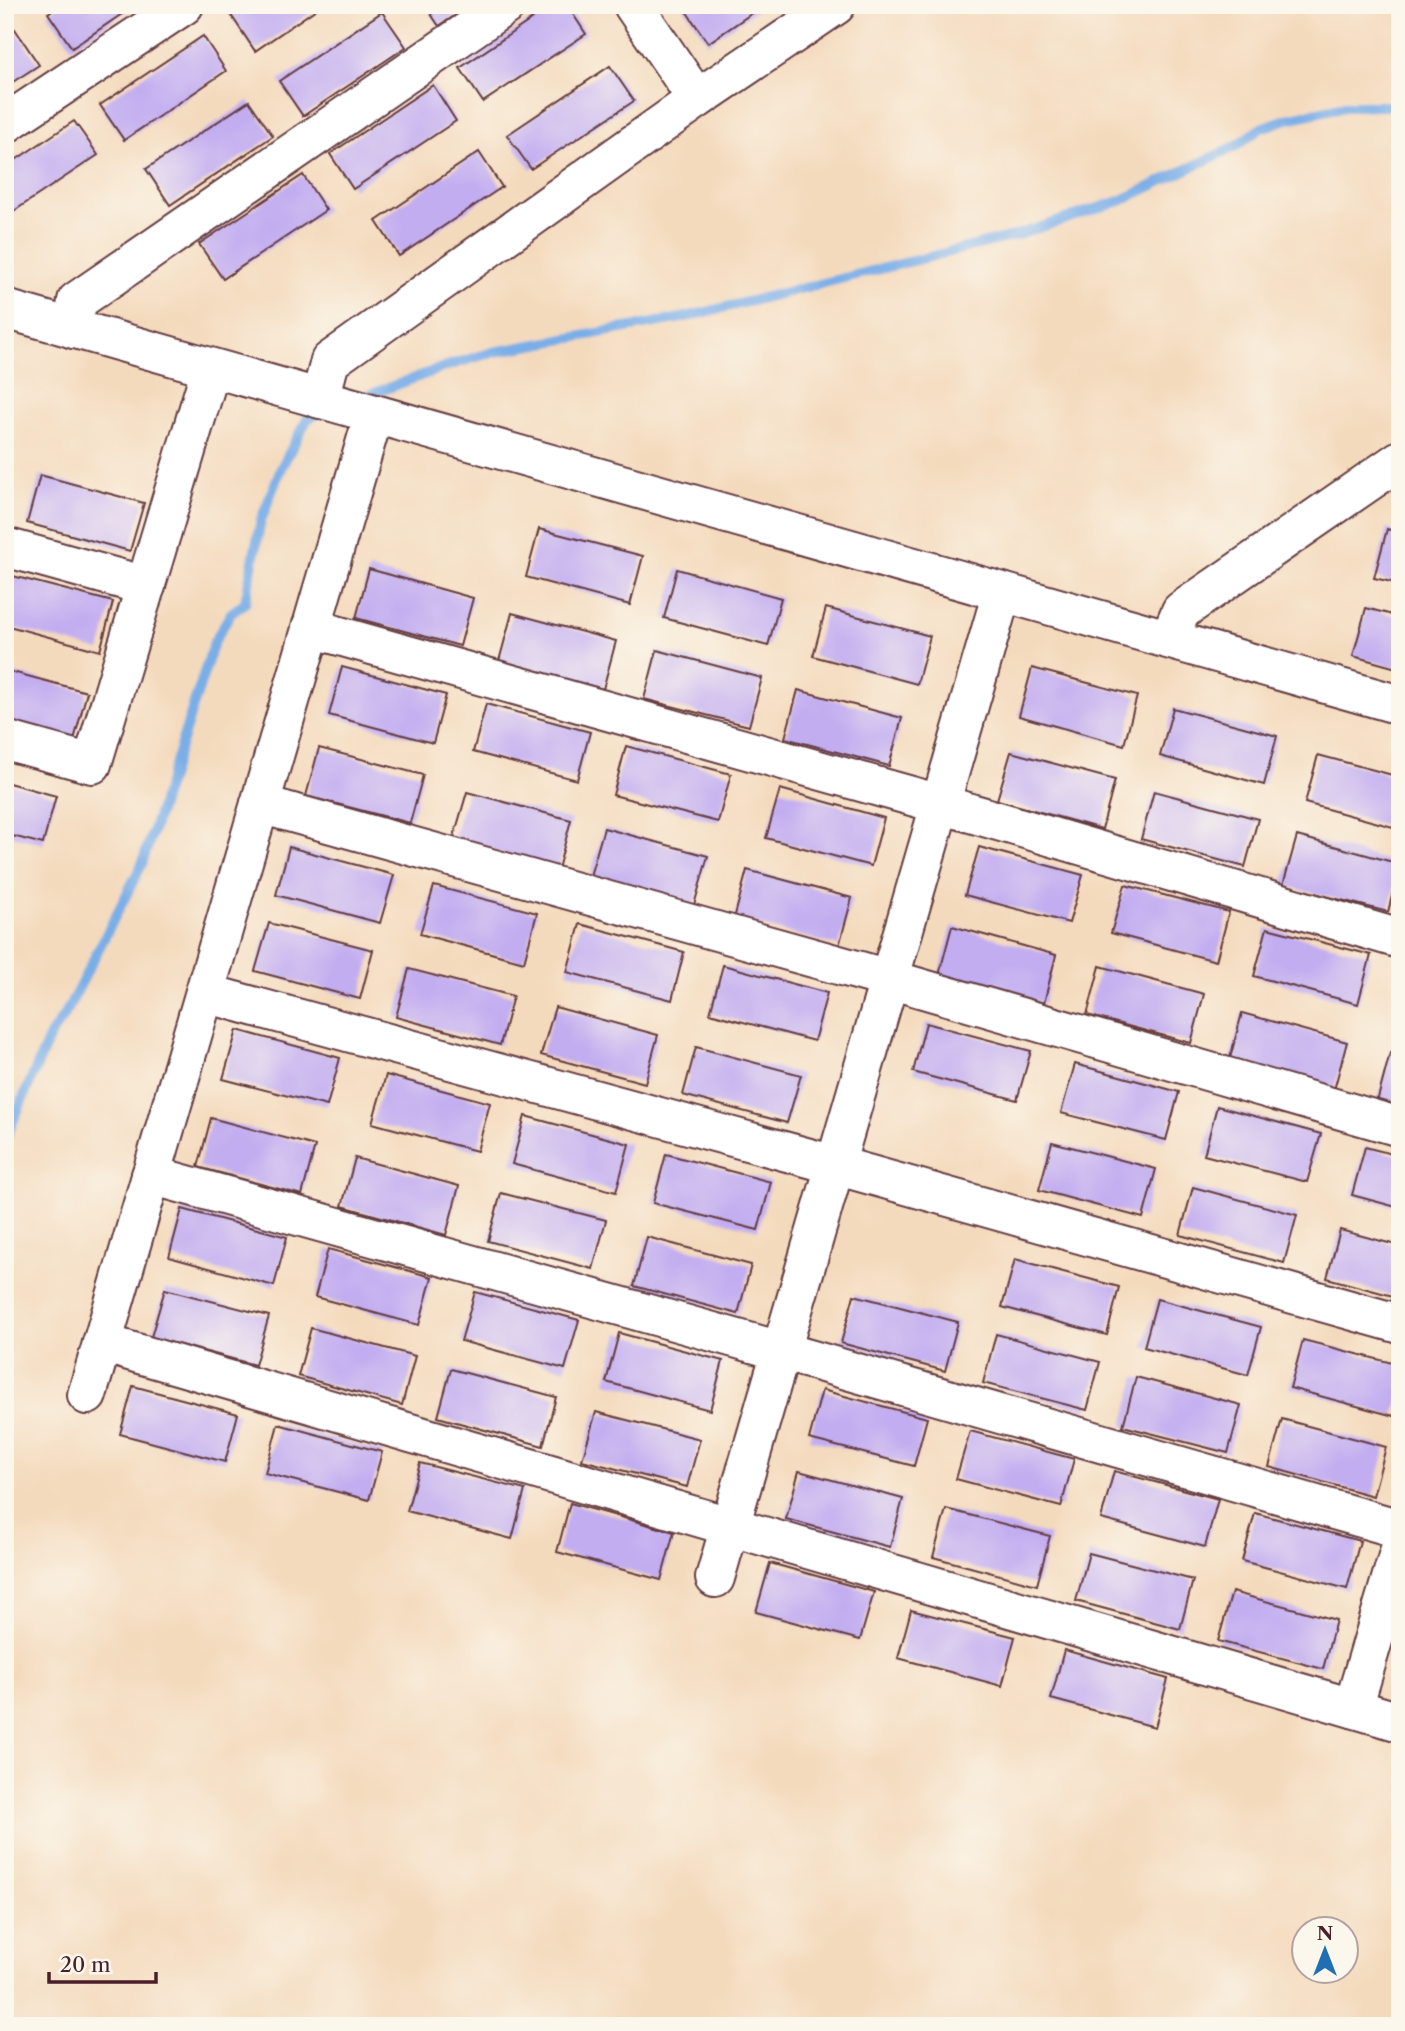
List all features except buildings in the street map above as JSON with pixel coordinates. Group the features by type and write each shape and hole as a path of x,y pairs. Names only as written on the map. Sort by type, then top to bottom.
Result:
{"street":[{"path":"5,124 184,5"},
{"path":"73,329 77,301 506,5"},
{"path":"633,5 697,99"},
{"path":"320,399 330,360 697,99 836,5"},
{"path":"5,309 1400,705"},
{"path":"5,740 92,764 211,368"},
{"path":"87,1395 374,414"},
{"path":"1169,639 1181,611 1390,477"},
{"path":"5,547 146,586"},
{"path":"715,1578 1002,592"},
{"path":"311,628 940,804 1400,939"},
{"path":"260,804 889,979 1400,1127"},
{"path":"205,993 835,1165 1400,1324"},
{"path":"151,1175 781,1351 1400,1530"},
{"path":"102,1343 1400,1722"},
{"path":"1353,1708 1400,1549"}],"waterway":[{"path":"361,398 493,352 682,318 1014,236 1120,201 1236,146 1261,128 1287,119 1346,106 1400,106"},
{"path":"5,1140 50,1036 68,1009 142,864 214,642 231,613 245,603 261,520 281,468 308,418 323,412"}]}
